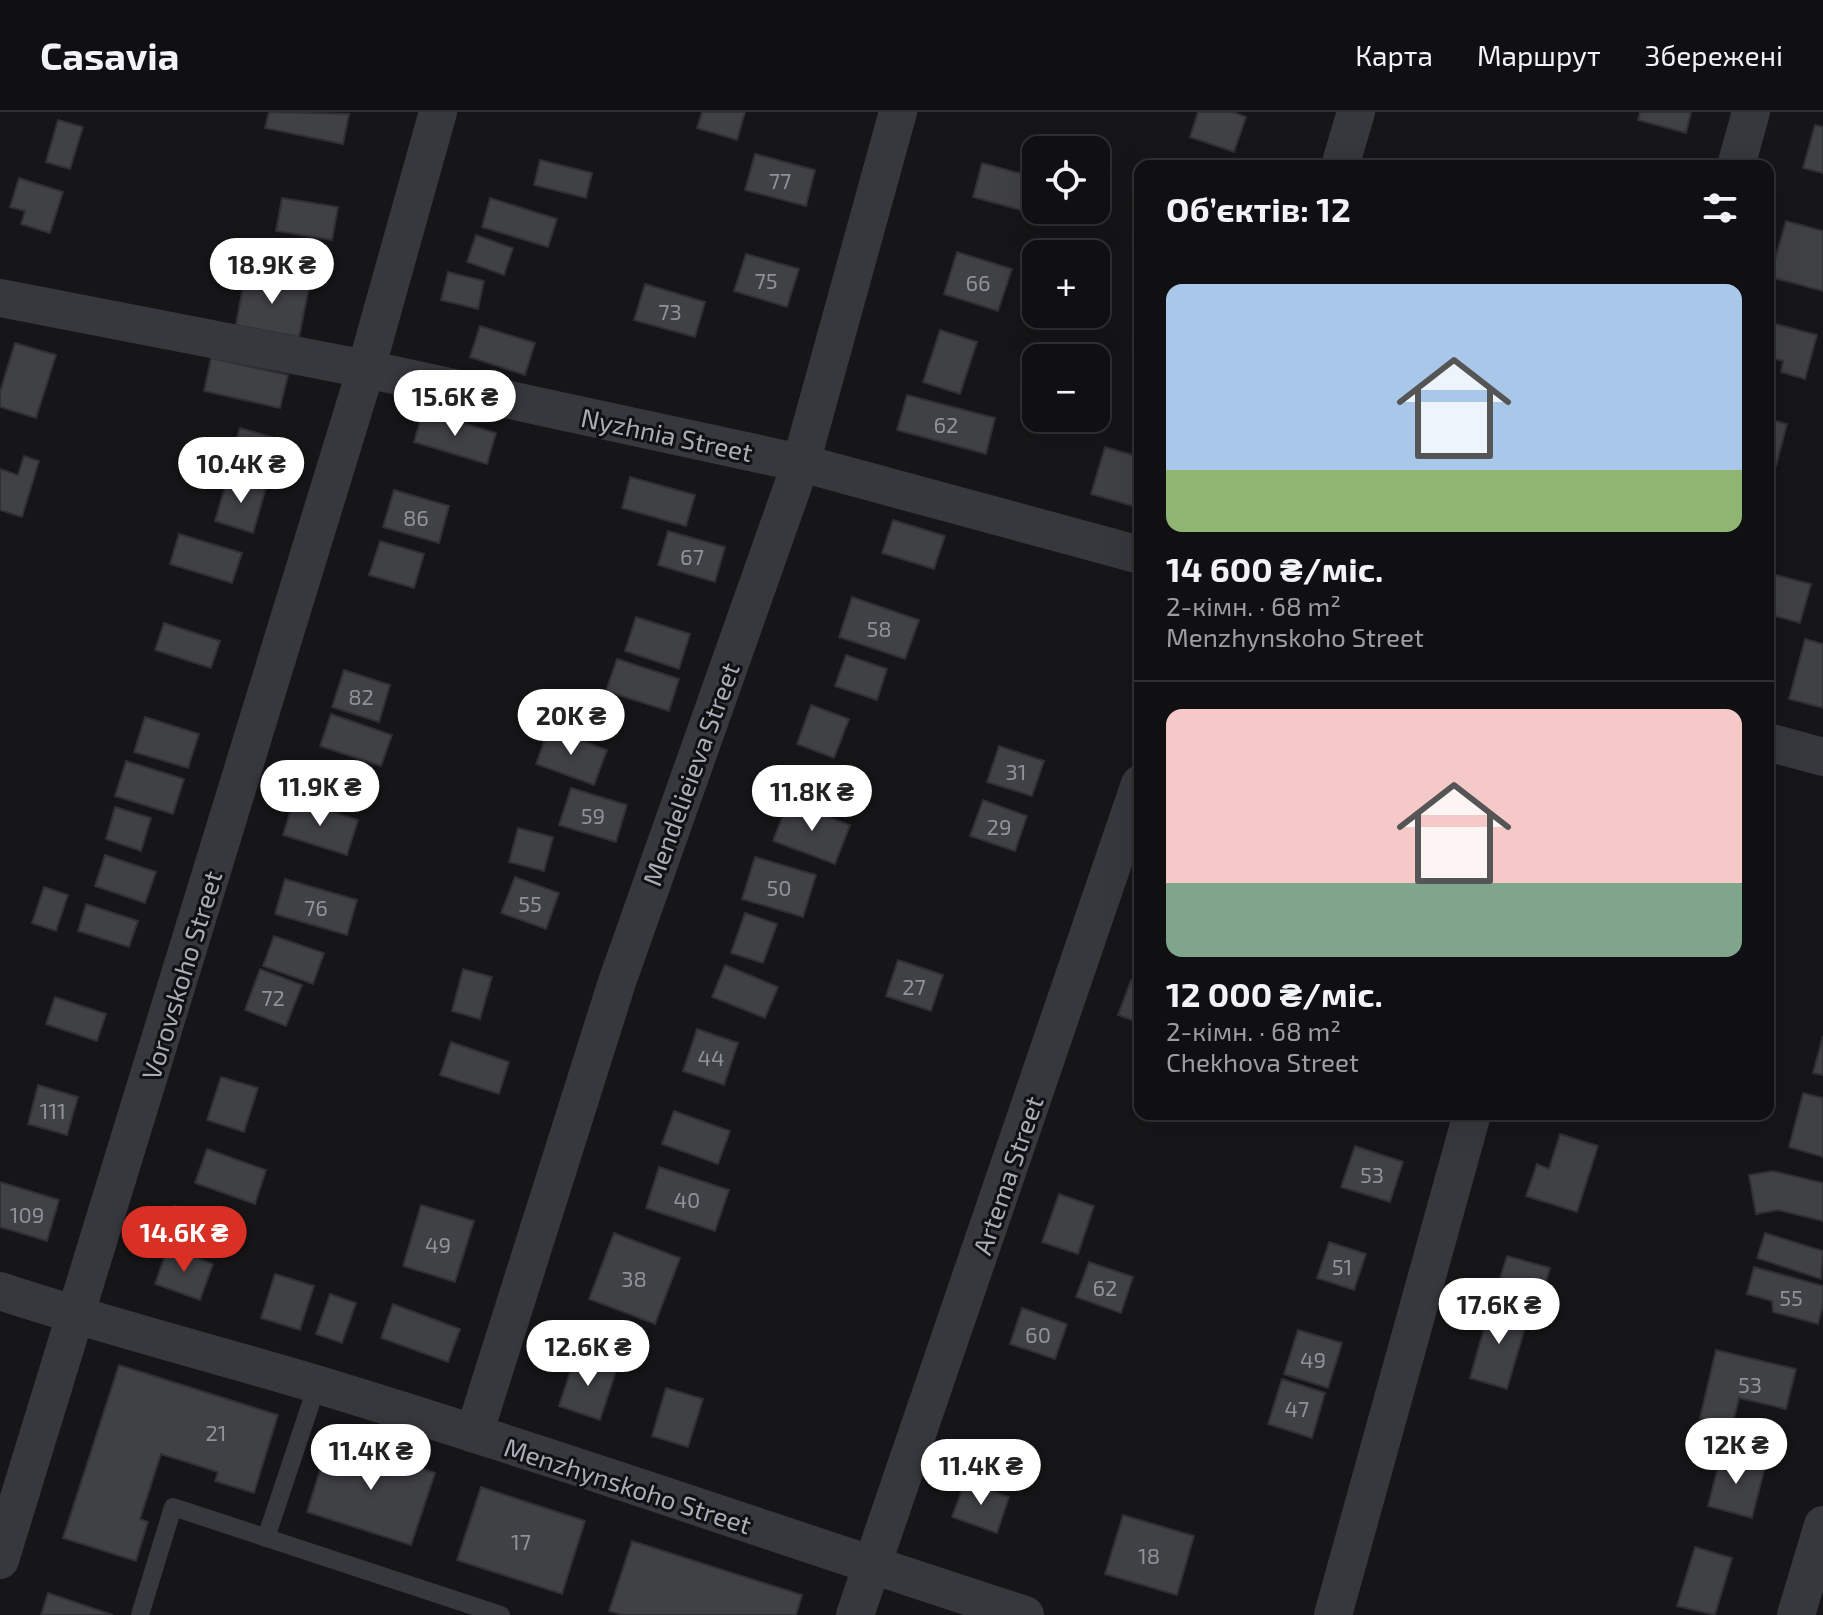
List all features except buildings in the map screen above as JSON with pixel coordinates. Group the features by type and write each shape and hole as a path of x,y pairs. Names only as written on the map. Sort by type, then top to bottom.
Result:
{"street":[{"name":"Vorovskoho Street","path":"0,1560 366,369 438,112"},
{"name":"Mendelieieva Street","path":"474,1434 617,982 801,463 898,112"},
{"path":"1342,160 1356,112"},
{"path":"1738,160 1751,112"},
{"name":"Nyzhnia Street","path":"0,298 366,369 801,463 1134,553"},
{"path":"1774,744 1823,757"},
{"name":"Artema Street","path":"855,1615 1134,802"},
{"path":"1333,1615 1470,1120"},
{"name":"Menzhynskoho Street","path":"0,1291 74,1316 317,1385 474,1434 1025,1615"},
{"path":"1796,1615 1823,1525"}],"lane":[{"path":"266,1538 317,1385"},
{"path":"140,1615 173,1507 501,1615"}]}
